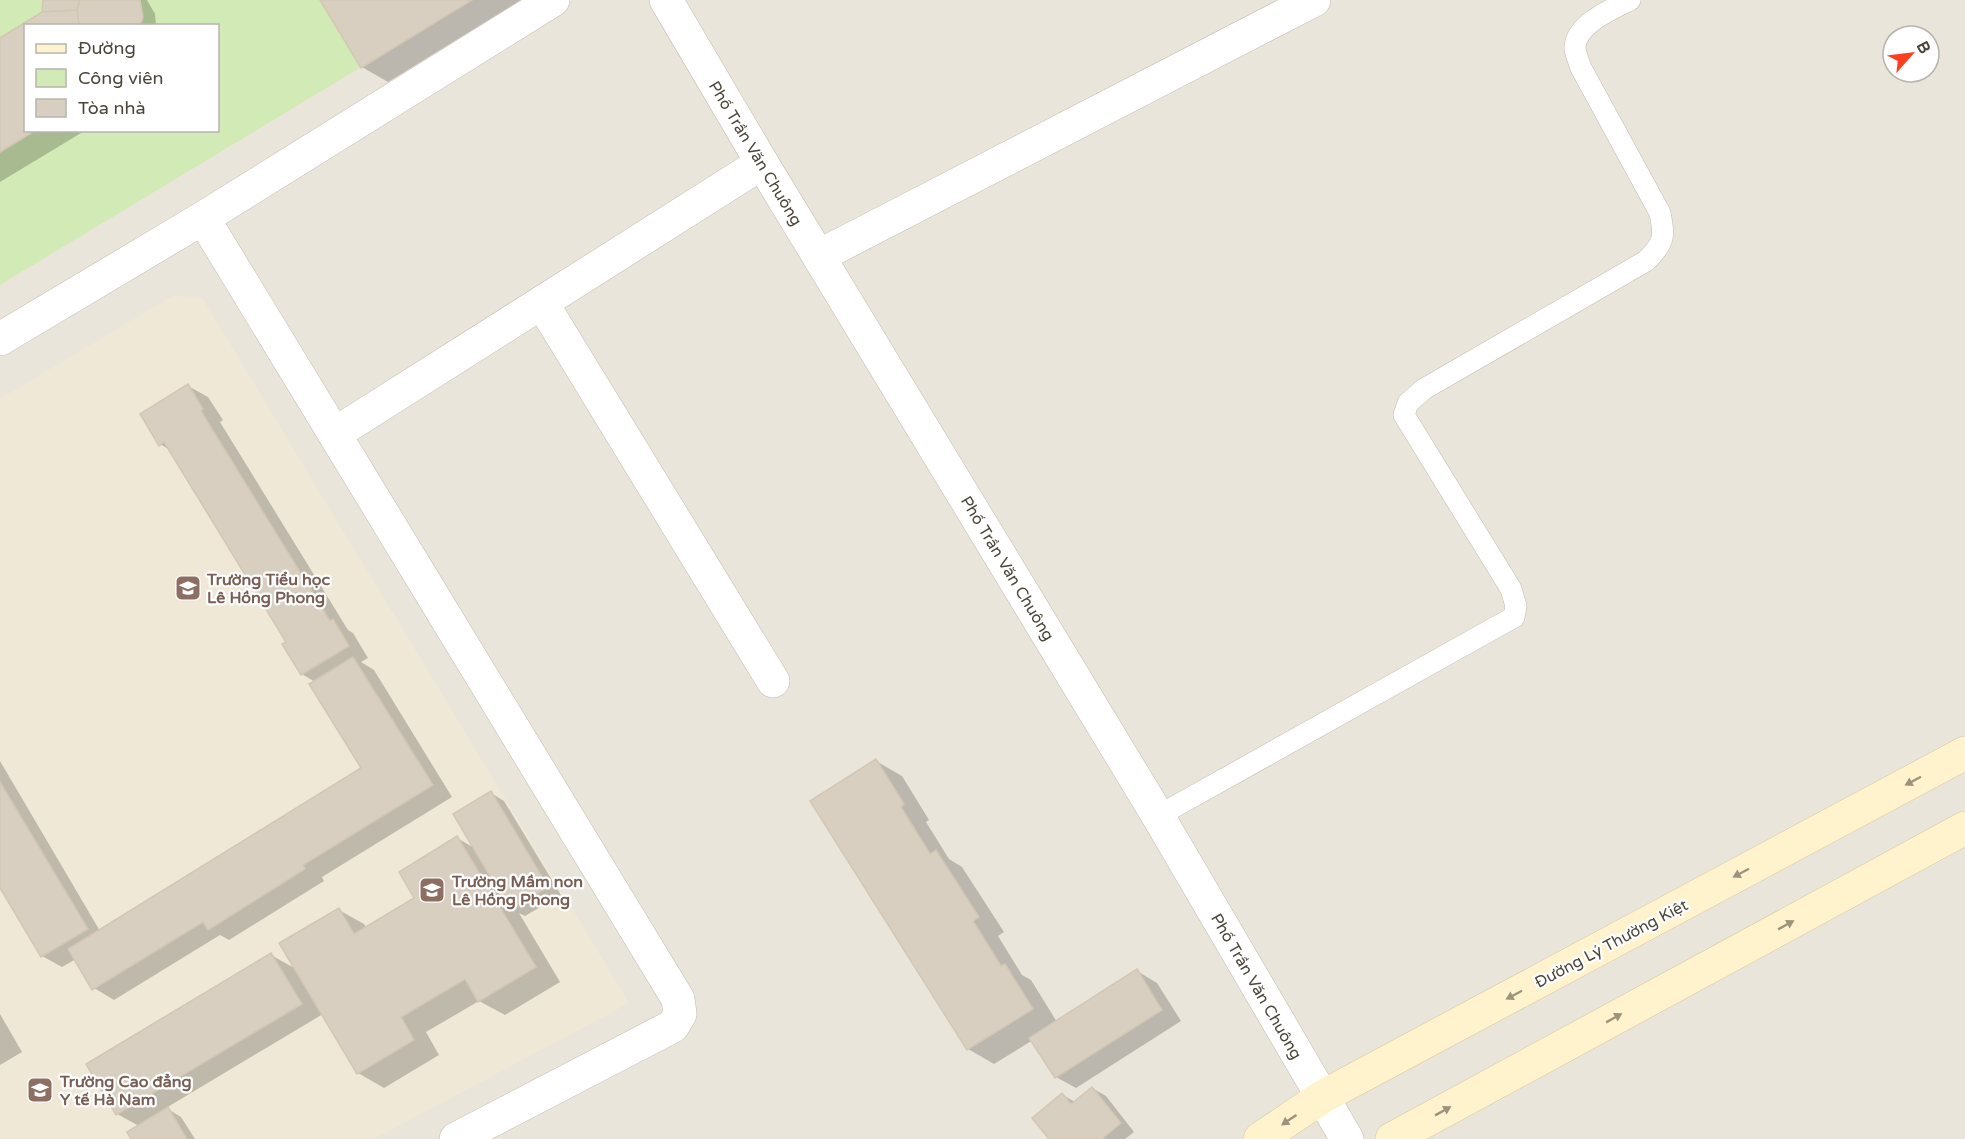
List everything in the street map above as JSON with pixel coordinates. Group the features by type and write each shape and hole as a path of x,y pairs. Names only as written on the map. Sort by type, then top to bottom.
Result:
{"main road":[{"name":"Đường Lý Thường Kiệt","path":"1260,1139 1322,1097 1965,753"},
{"path":"1392,1139 1965,828"}],"street":[{"path":"0,339 204,218 553,0"},
{"name":"Phố Trần Văn Chuông","path":"666,0 762,163 1158,816 1347,1139"},
{"path":"819,256 1314,0"},
{"path":"336,433 762,163"},
{"path":"204,218 678,999 680,1014 673,1026 456,1139"},
{"path":"542,303 773,681"}],"lane":[{"path":"1158,816 1514,616 1516,606 1511,589 1404,415 1408,402 1424,389 1646,261 1656,251 1664,234 1660,213 1581,68 1575,49 1580,33 1599,17 1630,0"}],"shaded area":[{"path":"0,0 1965,0 1965,1139 0,1139"},
{"name":"Trường Tiểu học Lê Hồng Phong","path":"174,295 202,298 629,1003 374,1139 0,1139 0,399"}],"green space":[{"path":"0,0 472,0 0,285"}],"building":[{"path":"43,0 80,0 77,10 42,12"},
{"path":"80,0 140,0 143,17 141,24 79,24 77,10"},
{"path":"320,0 472,0 361,68"},
{"path":"77,10 79,24 24,24 24,132 33,132 0,152 0,38 42,12"},
{"path":"188,384 203,409 201,411 330,621 333,619 349,646 301,675 282,644 286,642 164,442 159,446 140,414"},
{"path":"353,657 433,785 303,865 305,869 208,930 203,922 92,990 68,949 361,768 309,684"},
{"path":"876,759 904,804 901,807 930,854 936,850 979,917 973,921 1001,966 1005,964 1033,1009 967,1050 810,801"},
{"path":"0,782 88,929 41,957 0,888"},
{"path":"491,791 548,887 510,910 453,814"},
{"path":"457,836 536,967 478,1002 465,979 401,1017 414,1040 357,1074 279,943 339,908 354,934 414,898 399,872"},
{"path":"271,953 302,1004 116,1115 86,1064"},
{"path":"1137,969 1162,1010 1055,1078 1029,1038"},
{"path":"1092,1087 1121,1123 1102,1139 1049,1139 1032,1118 1062,1093 1071,1104"},
{"path":"168,1107 187,1139 131,1139 127,1132"}],"place":[{"name":"Trường Tiểu học Lê Hồng Phong","path":"188,588"},
{"name":"Trường Mầm non Lê Hồng Phong","path":"432,890"},
{"name":"Trường Cao đẳng Y tế Hà Nam","path":"40,1090"}]}
